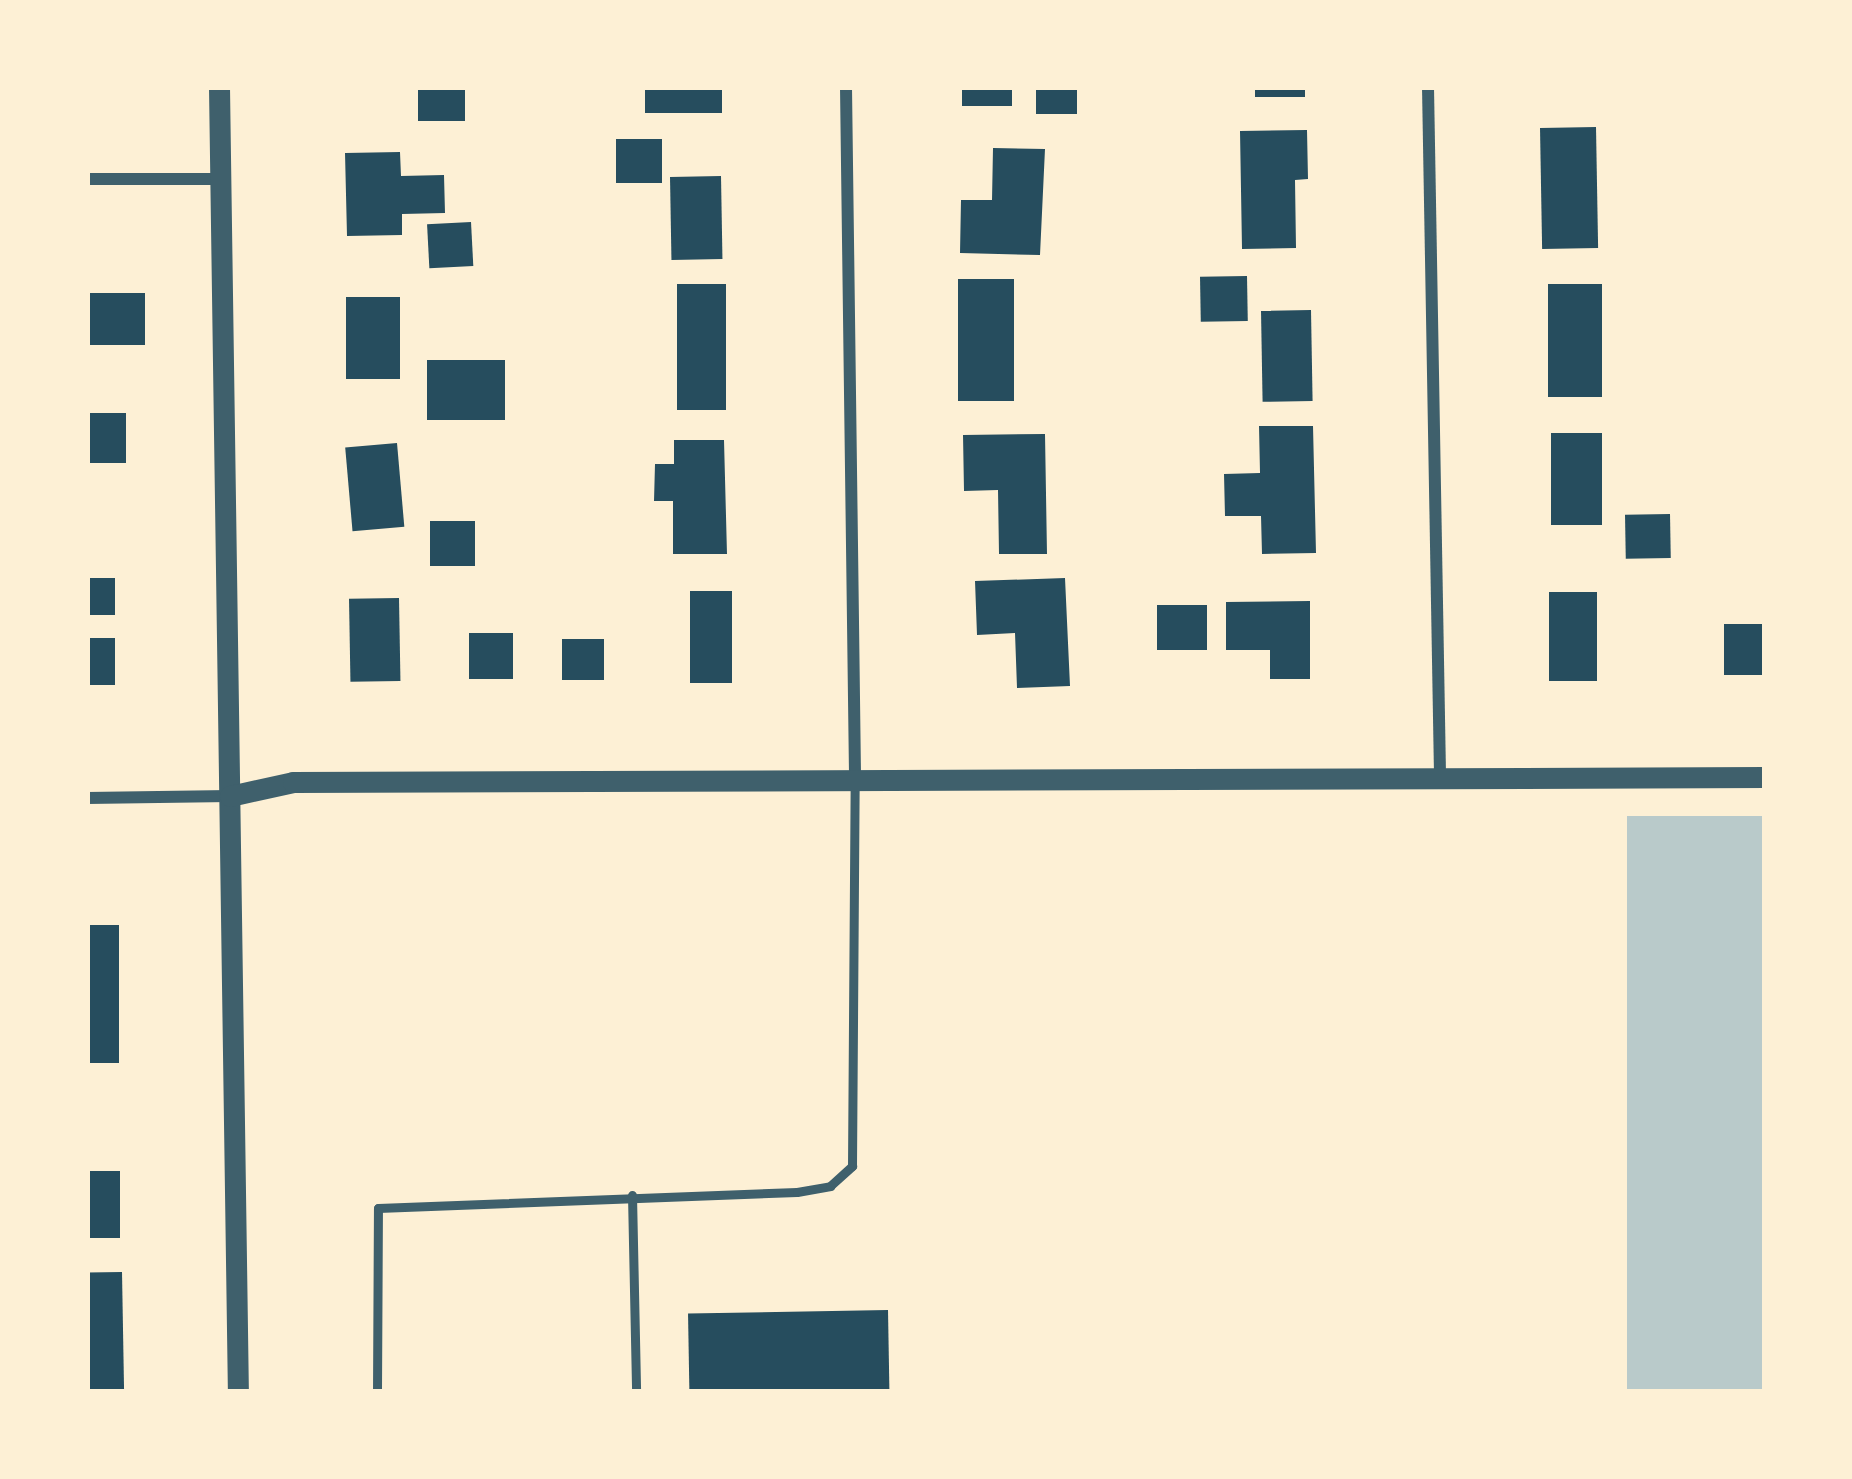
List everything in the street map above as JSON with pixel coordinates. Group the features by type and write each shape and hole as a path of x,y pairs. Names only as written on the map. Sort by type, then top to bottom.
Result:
{"street":[{"path":"219,87 238,1392"},
{"path":"846,87 855,779"},
{"path":"1428,87 1440,778"},
{"path":"87,179 220,179"},
{"path":"87,798 230,796 293,782 1765,777"}],"lane":[{"path":"377,1392 378,1208 797,1192 830,1186 852,1166 855,779"},
{"path":"632,1195 636,1392"}],"shaded area":[{"path":"1627,816 1765,816 1765,1392 1627,1392"}],"building":[{"path":"418,87 465,87 465,121 418,121"},
{"path":"645,87 722,87 722,113 645,113"},
{"path":"962,87 1012,87 1012,106 962,106"},
{"path":"1036,87 1077,87 1077,114 1036,114"},
{"path":"1255,87 1305,87 1305,97 1255,97"},
{"path":"1596,127 1598,248 1542,249 1540,128"},
{"path":"1307,130 1308,179 1295,180 1296,248 1242,249 1240,131"},
{"path":"616,139 662,139 662,183 616,183"},
{"path":"993,148 1045,149 1040,255 960,253 961,200 992,200"},
{"path":"400,152 401,176 444,175 445,213 402,214 402,235 347,236 345,153"},
{"path":"721,176 722,259 671,260 670,177"},
{"path":"471,222 473,266 429,268 427,224"},
{"path":"1247,276 1248,321 1201,322 1200,277"},
{"path":"958,279 1014,279 1014,401 958,401"},
{"path":"677,284 726,284 726,410 677,410"},
{"path":"1548,284 1602,284 1602,397 1548,397"},
{"path":"87,293 145,293 145,345 87,345"},
{"path":"346,297 400,297 400,379 346,379"},
{"path":"1311,310 1313,401 1263,402 1261,311"},
{"path":"427,360 505,360 505,420 427,420"},
{"path":"87,413 126,413 126,463 87,463"},
{"path":"1259,426 1313,426 1316,553 1262,554 1261,516 1225,516 1224,474 1260,473"},
{"path":"1551,433 1602,433 1602,525 1551,525"},
{"path":"1045,434 1047,554 999,554 998,490 964,491 963,435"},
{"path":"674,440 724,440 727,554 673,554 673,501 654,501 655,464 674,464"},
{"path":"397,443 404,527 353,531 345,448"},
{"path":"1670,514 1671,558 1626,559 1625,515"},
{"path":"430,521 475,521 475,566 430,566"},
{"path":"87,578 115,578 115,615 87,615"},
{"path":"1065,578 1070,686 1017,688 1015,633 977,635 975,581"},
{"path":"690,591 732,591 732,683 690,683"},
{"path":"1549,592 1597,592 1597,681 1549,681"},
{"path":"399,598 400,681 350,682 349,599"},
{"path":"1310,601 1310,679 1270,679 1270,650 1226,650 1226,602"},
{"path":"1157,605 1207,605 1207,650 1157,650"},
{"path":"1724,624 1765,624 1765,675 1724,675"},
{"path":"469,633 513,633 513,679 469,679"},
{"path":"87,638 115,638 115,685 87,685"},
{"path":"562,639 604,639 604,680 562,680"},
{"path":"87,925 119,925 119,1063 87,1063"},
{"path":"87,1171 120,1171 120,1238 87,1238"},
{"path":"122,1272 124,1392 89,1392 87,1273"},
{"path":"888,1310 889,1392 689,1392 688,1313"}]}
